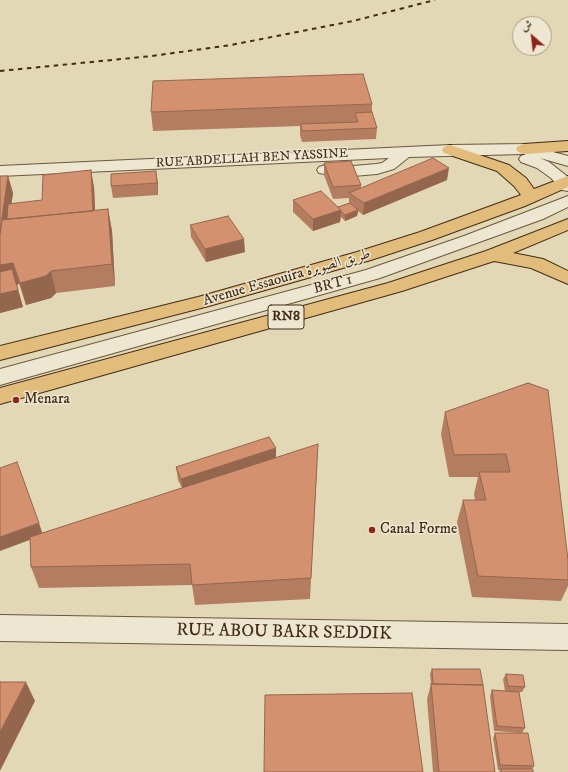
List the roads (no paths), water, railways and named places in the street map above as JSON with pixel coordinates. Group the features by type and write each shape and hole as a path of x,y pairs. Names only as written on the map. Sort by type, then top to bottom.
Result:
{"main road":[{"path":"524,149 568,146"},
{"path":"450,150 503,168 520,182 531,197"},
{"name":"Avenue Essaouira طريق الصويرة","path":"0,353 202,302 364,256 426,236 567,183"},
{"name":"RN8","path":"0,396 395,287 493,255 568,224"},
{"path":"493,255 546,266 568,278"}],"street":[{"path":"503,149 543,166 567,183"},
{"path":"450,150 524,149 568,161"},
{"name":"RUE ABDELLAH BEN YASSINE","path":"0,171 294,157 328,171 364,171 388,166 405,152 450,150"},
{"name":"BRT 1","path":"0,377 373,274 537,215 568,201"},
{"name":"RUE ABOU BAKR SEDDIK","path":"0,628 568,637"}],"railway":[{"path":"0,71 152,56 231,45 353,21 435,0"}],"place":[{"name":"Menara","path":"16,400"},
{"name":"Canal Forme","path":"372,530"}]}
